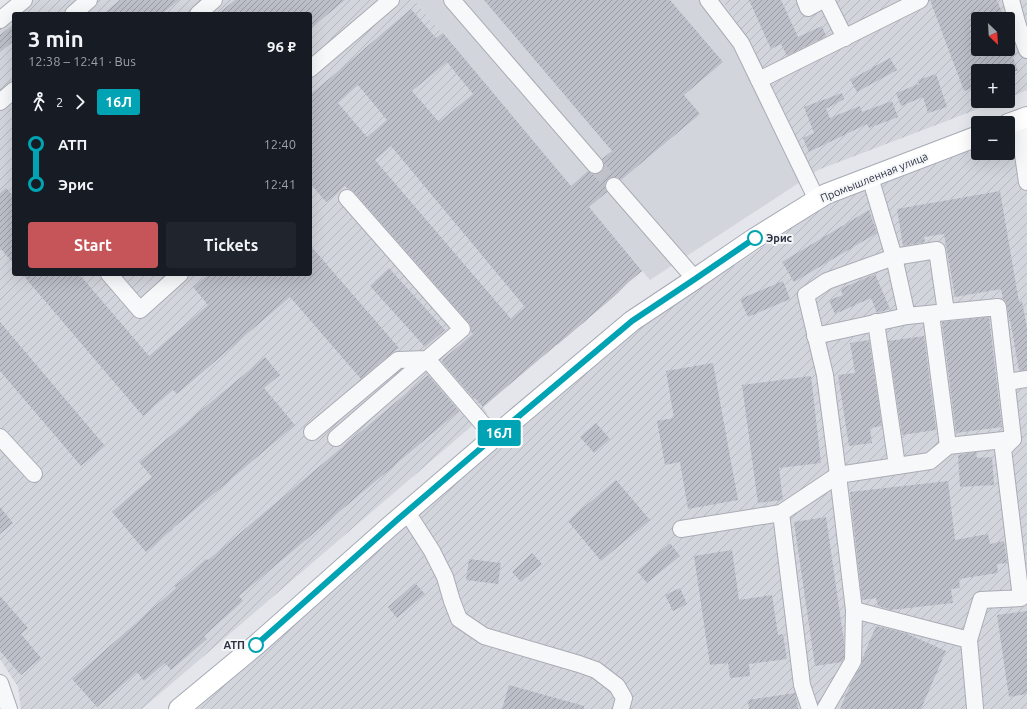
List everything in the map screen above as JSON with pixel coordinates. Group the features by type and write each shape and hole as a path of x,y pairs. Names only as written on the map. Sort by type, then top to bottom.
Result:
{"main road":[{"name":"Промышленная улица","path":"179,709 255,646 494,437 632,321 752,240 826,194 971,139"}],"street":[{"path":"0,20 24,0"},
{"path":"75,12 89,0"},
{"path":"200,12 214,0"},
{"path":"312,67 391,0"},
{"path":"452,0 596,165"},
{"path":"708,0 741,43 817,200"},
{"path":"805,0 808,8 824,0 845,38"},
{"path":"759,80 920,0"},
{"path":"1011,0 1012,12"},
{"path":"1015,31 1027,50"},
{"path":"0,102 12,92"},
{"path":"1018,121 1027,182"},
{"path":"870,177 894,256 907,316"},
{"path":"614,186 695,279"},
{"path":"336,438 462,329 346,198"},
{"path":"825,709 854,661 854,610 825,375 806,295 827,282 894,256 936,250 938,313 948,446"},
{"path":"111,276 140,310 178,276"},
{"path":"815,336 907,316 998,307 1013,439"},
{"path":"876,322 897,466"},
{"path":"312,432 398,360 427,358"},
{"path":"427,358 494,437"},
{"path":"1007,382 1027,379"},
{"path":"0,437 34,474"},
{"path":"681,529 781,513 838,475 930,462 948,446 1013,439"},
{"path":"975,708 969,640 981,600 1024,597 1003,448 1013,439"},
{"path":"407,512 432,551 445,577 459,619 484,636 596,670 617,686 624,698 621,709"},
{"path":"781,513 802,686 810,709"},
{"path":"854,610 969,640"},
{"path":"0,683 9,709"}],"shaded area":[{"path":"31,0 414,0 642,271 483,407 487,413 142,709 21,709 18,687 0,659 0,24 12,15 12,276 312,276 312,12 16,12"},
{"path":"414,0 722,0 749,42 811,175 650,280"},
{"path":"722,0 1027,0 1027,90 1015,95 1015,64 971,64 971,108 981,108 818,170 811,175 749,42"},
{"path":"1027,129 1027,709 197,709 390,539 633,332 827,205 971,151 971,160 1015,160 1015,133"}],"building":[{"path":"120,0 179,0 164,12 105,12"},
{"path":"235,0 345,0 312,27 312,12 220,12"},
{"path":"484,0 670,0 723,62 684,95 700,114 621,180 617,177 608,179 605,183 607,192 589,207 642,271 483,407 475,398 474,399 442,362 442,360 473,334 469,323 354,192 345,186 326,202 312,185 312,93 411,9 436,38 443,33 571,186 588,171 592,174 601,172 604,168 602,159 612,151","holes":["447,62 473,94 439,122 412,91","358,85 387,120 367,137 338,103","391,146 525,307 511,319 375,160"]},
{"path":"749,0 781,0 798,37 822,26 826,36 787,56 781,44 771,49"},
{"path":"930,0 997,0 1002,12 971,12 971,56 1013,56 1018,71 1015,71 1015,64 971,64 971,88 964,91"},
{"path":"12,26 12,43 0,52 0,35"},
{"path":"890,58 897,70 857,92 850,80"},
{"path":"936,74 947,107 928,113 923,97 901,106 896,93 919,84 918,80"},
{"path":"842,93 844,99 826,109 830,118 860,106 862,112 892,101 898,117 869,128 867,124 809,152 803,138 814,133 804,107"},
{"path":"6,188 12,195 12,262 0,248 0,193"},
{"path":"1000,191 1019,302 1022,301 1027,328 1027,370 1019,371 1010,319 1001,289 955,297 944,234 924,237 925,242 903,246 897,209"},
{"path":"869,210 877,233 794,282 782,262"},
{"path":"312,247 399,348 361,379 290,297 177,394 173,390 143,416 24,276 81,276 149,356 208,305 193,287 207,276 312,276"},
{"path":"389,268 445,330 425,347 370,286"},
{"path":"875,274 890,309 877,313 871,298 835,314 829,300 843,295 840,289"},
{"path":"783,281 790,299 748,317 740,299"},
{"path":"989,317 1002,427 956,433 942,322"},
{"path":"0,322 105,446 81,466 0,371"},
{"path":"924,336 936,430 902,435 888,341"},
{"path":"869,340 882,426 870,428 872,443 849,446 838,375 855,373 850,343"},
{"path":"265,357 280,375 264,388 295,425 146,552 112,512 152,477 139,462"},
{"path":"713,363 738,500 688,509 680,462 665,465 657,421 674,418 666,371"},
{"path":"428,375 459,411 239,596 243,601 204,636 207,639 171,670 165,663 144,681 137,672 97,707 72,679 176,588 175,586 206,559 208,560"},
{"path":"811,376 821,463 779,468 783,500 758,503 742,385"},
{"path":"596,423 610,439 594,453 580,437"},
{"path":"976,452 977,458 992,457 994,485 960,487 958,455"},
{"path":"616,480 650,520 601,561 568,521"},
{"path":"948,481 955,540 988,534 990,544 1004,541 1007,563 997,564 998,573 959,579 960,588 951,589 953,603 891,610 878,606 876,598 862,600 850,492"},
{"path":"0,507 13,523 0,534"},
{"path":"826,517 844,642 844,658 842,662 815,666 794,522"},
{"path":"670,543 680,556 647,583 637,571"},
{"path":"732,550 739,600 772,595 778,635 783,634 787,659 749,664 750,676 730,678 728,663 710,665 694,556"},
{"path":"532,553 542,564 521,582 512,572"},
{"path":"469,559 501,563 498,584 466,580"},
{"path":"415,583 425,594 397,618 388,607"},
{"path":"680,588 687,604 673,611 665,595"},
{"path":"0,596 28,628 21,634 41,658 21,675 0,651"},
{"path":"1027,611 1027,694 1009,697 997,615"},
{"path":"876,626 905,633 946,651 921,709 840,709 851,683 861,666 863,657"},
{"path":"509,685 584,706 584,709 502,709"},
{"path":"795,693 798,709 749,709 748,700"}],"tunnel":[{"path":"595,165 614,186"}],"bus line":[{"name":"16Л","path":"256,645 397,520 632,321 755,238"}],"place":[{"name":"Эрис","path":"755,238"},
{"name":"АТП","path":"256,645"}]}
